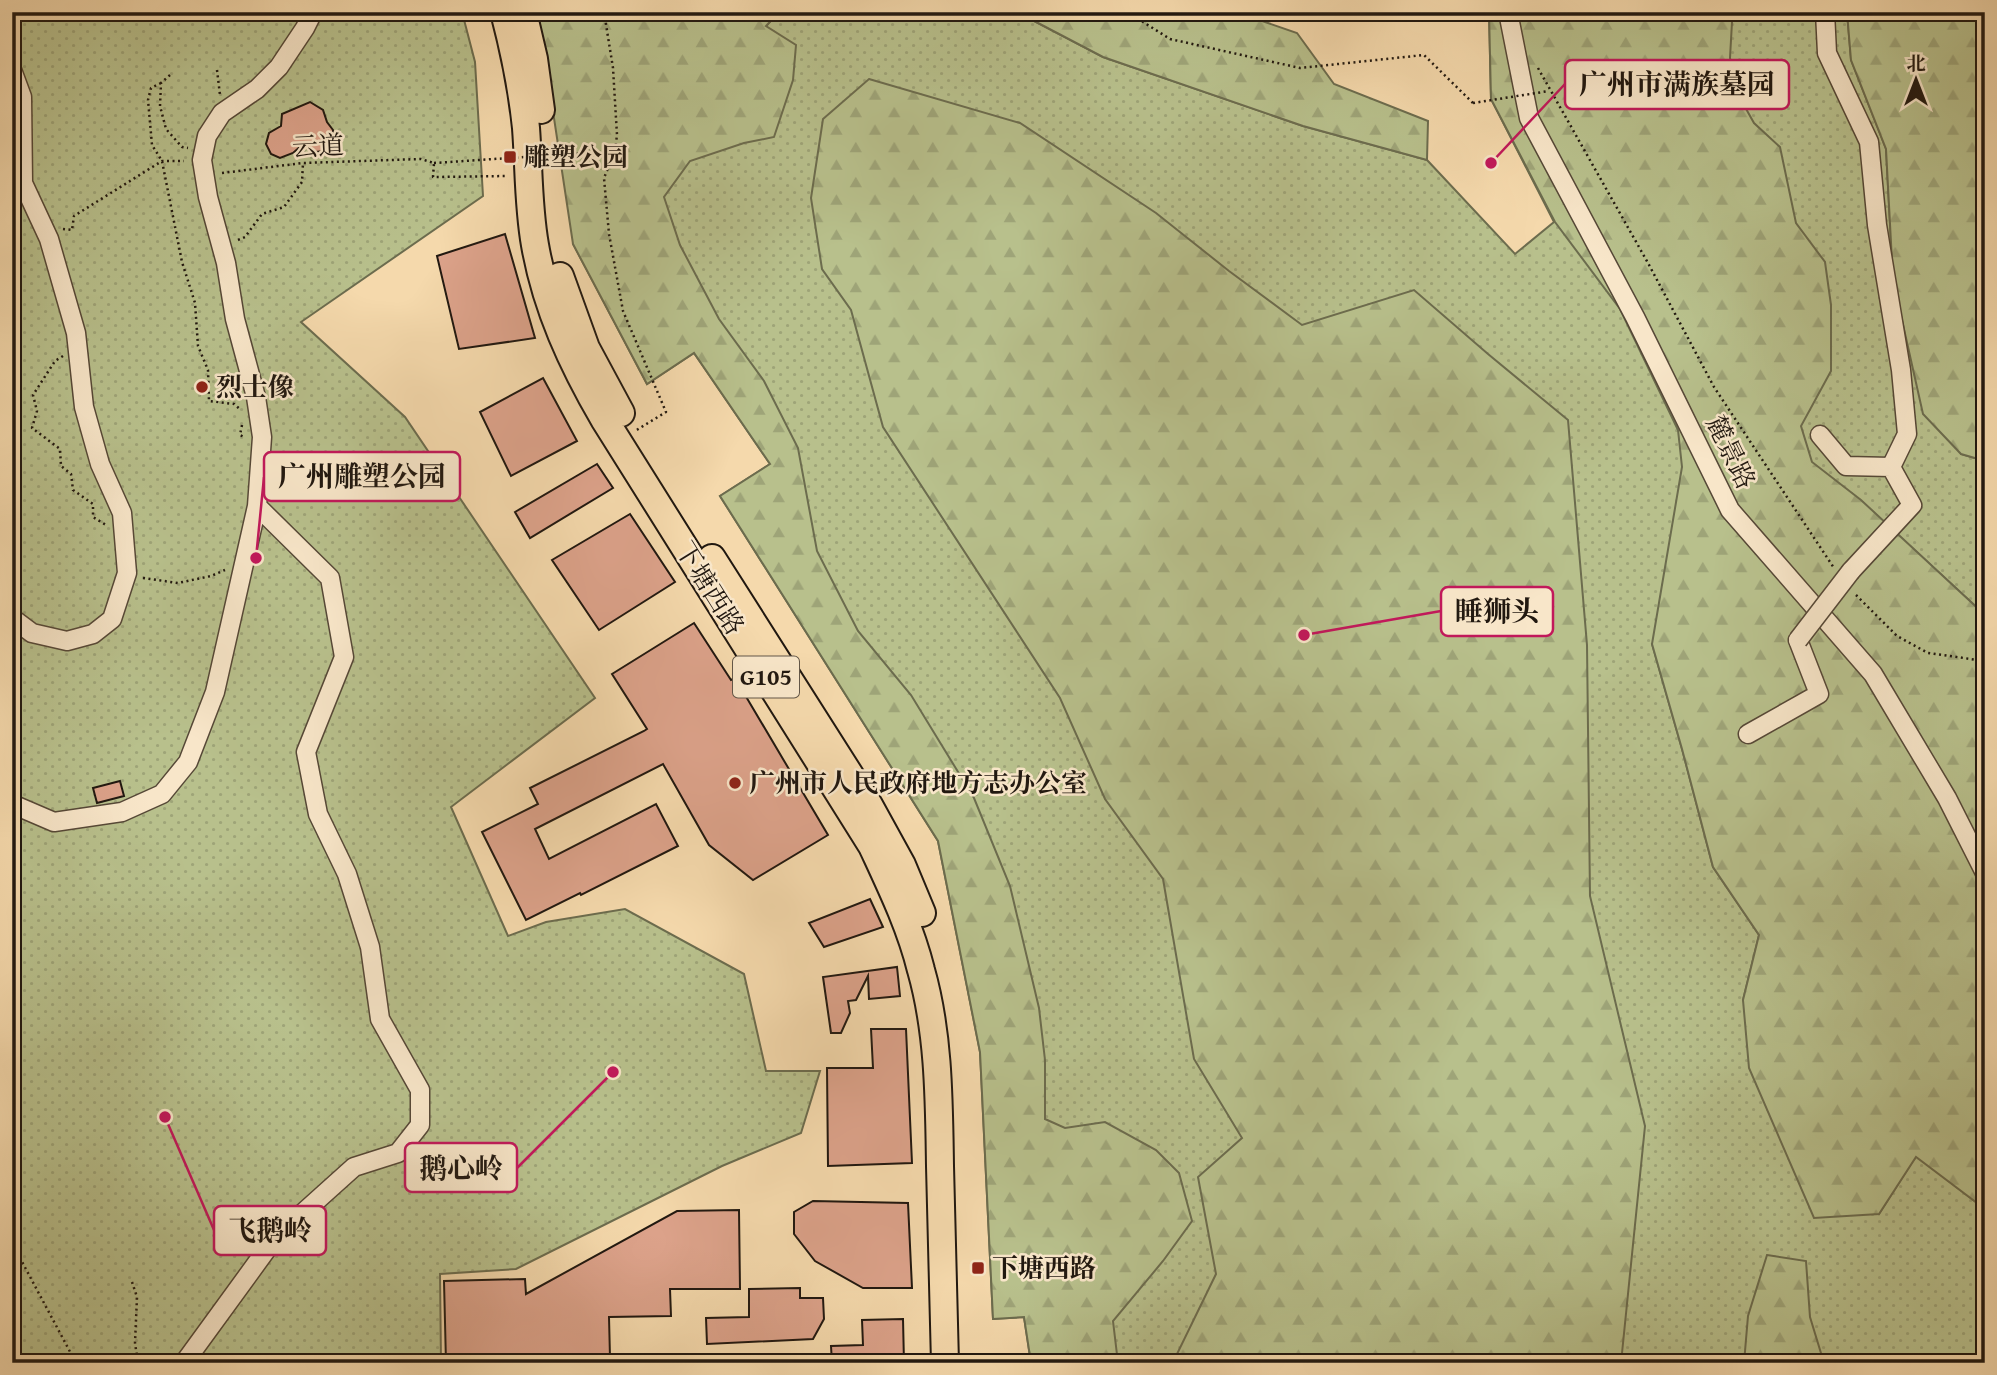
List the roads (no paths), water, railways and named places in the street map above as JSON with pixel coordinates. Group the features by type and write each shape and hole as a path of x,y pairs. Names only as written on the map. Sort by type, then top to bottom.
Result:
{"highway":[{"name":"下塘西路","path":"504,12 520,84 526,129 533,232 554,316 573,363 604,419 872,846 906,920 928,997 935,1060 945,1363"},
{"name":"下塘西路","path":"523,12 538,81 548,210 557,265 586,348 633,433 864,796 902,866 933,945 945,997 951,1050 956,1134 961,1363"}],"street":[{"path":"12,804 54,822 122,812 162,794 188,762 215,692 257,506 262,437 256,397 235,318 204,162 207,136 222,113 257,89 279,66 306,28 313,12"},
{"name":"麓景路","path":"1508,12 1530,118 1635,317 1730,510 1873,674 1947,797 1985,873"},
{"path":"1825,12 1827,53 1869,142 1877,225 1901,370 1907,434 1892,467"},
{"path":"12,70 22,97 23,184 49,239 76,333 84,407 100,464 121,513 127,573 112,620 93,634 67,640 32,633 12,618"},
{"path":"1820,435 1846,466 1892,467"},
{"path":"1748,734 1819,695 1798,640 1844,571 1912,505 1892,467"},
{"path":"184,1363 275,1238 354,1167 398,1153 420,1125 420,1090 380,1019 370,947 347,874 318,814 306,752 344,657 330,578 257,506"}],"place":[{"name":"雕塑公园","path":"510,157"},
{"name":"广州市满族墓园","path":"1491,163"},
{"name":"烈士像","path":"202,387"},
{"name":"广州雕塑公园","path":"256,558"},
{"name":"睡狮头","path":"1304,635"},
{"name":"广州市人民政府地方志办公室","path":"735,783"},
{"name":"鹅心岭","path":"613,1072"},
{"name":"飞鹅岭","path":"165,1117"},
{"name":"下塘西路","path":"978,1268"}]}
